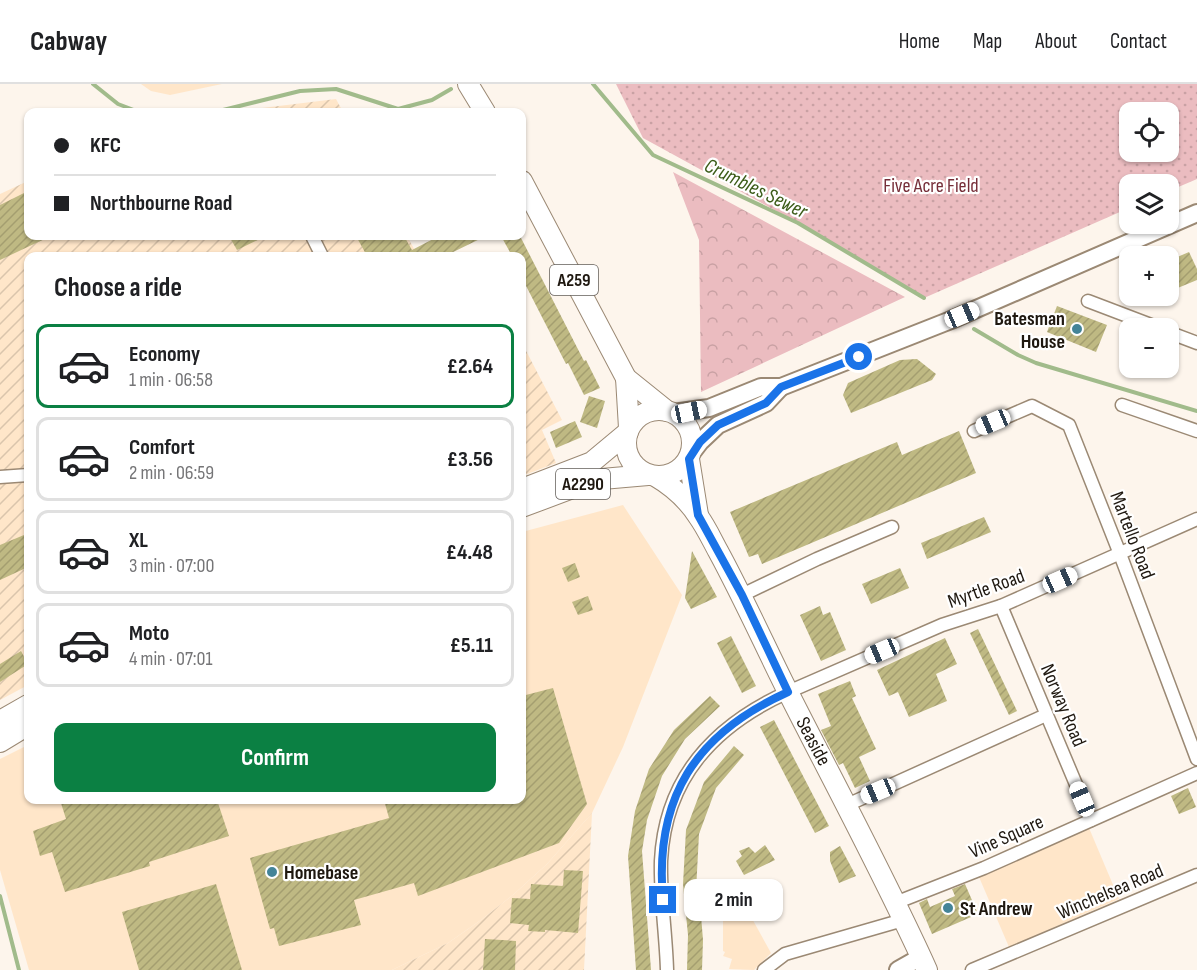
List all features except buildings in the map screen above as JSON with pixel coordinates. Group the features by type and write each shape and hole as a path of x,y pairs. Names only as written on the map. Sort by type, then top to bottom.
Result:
{"main road":[{"path":"468,84 483,108"},
{"name":"A259","path":"526,189 627,378 670,412"},
{"name":"A259","path":"627,378 628,430"},
{"path":"652,411 670,412 683,420 689,428 692,436 690,457 680,469 671,475 651,476 633,465 629,458 626,441 628,430 643,414 652,411"},
{"name":"A2290","path":"526,487 592,462 628,430"},
{"name":"Seaside","path":"690,457 698,515"},
{"name":"A2290","path":"526,506 602,479 651,476"},
{"name":"Seaside","path":"651,476 679,493 698,515 742,595 924,963"},
{"path":"0,721 24,707"},
{"path":"0,742 24,727"}],"street":[{"path":"670,412 709,408 761,387 781,387 945,323 1197,213"},
{"path":"1088,301 1133,318"},
{"path":"1179,336 1197,343"},
{"path":"690,457 700,442 718,425 766,403 781,387"},
{"path":"1122,405 1197,431"},
{"name":"Martello Road","path":"974,430 1032,406 1069,425 1197,759"},
{"path":"0,477 24,475"},
{"name":"Myrtle Road","path":"667,970 661,863 663,840 677,792 688,770 701,752 716,738 771,699 942,625 1001,606 1197,519"},
{"path":"742,595 817,559 892,527"},
{"name":"Norway Road","path":"1001,606 1091,820"},
{"path":"847,805 1046,715"},
{"name":"Vine Square","path":"765,970 772,962 785,954 899,911 984,868 1197,773"},
{"name":"Winchelsea Road","path":"972,970 1197,875"},
{"path":"898,970 924,963"}],"shaded area":[{"path":"141,84 222,84 170,95 151,91"},
{"path":"336,99 341,108 262,108"},
{"path":"24,183 24,240 409,240 416,252 24,252 24,687 0,700 0,194"},
{"path":"526,351 562,420 542,430 556,463 526,474"},
{"path":"623,505 682,595 623,747 592,813 547,864 514,894 448,943 392,970 29,970 0,870 0,759 24,747 24,804 526,804 526,531"},
{"path":"592,813 584,970 392,970 448,943 481,920 547,864"},
{"path":"1089,828 1119,899 1009,947 979,877"},
{"path":"734,886 771,953 754,970 729,969 732,959 723,956 725,952 723,951 723,891"}],"green space":[{"name":"Five Acre Field","path":"616,84 1197,84 1197,179 1179,187 1179,174 1119,174 1119,212 924,298 798,223 643,138"},
{"path":"673,172 905,297 701,392 699,240"}],"waterway":[{"name":"Crumbles Sewer","path":"93,84 118,104 128,108"},
{"name":"Crumbles Sewer","path":"593,84 653,155 798,223 924,298"},
{"name":"Crumbles Sewer","path":"231,108 300,91 336,89 395,108"},
{"name":"Crumbles Sewer","path":"402,108 432,100 451,89"},
{"name":"Crumbles Sewer","path":"974,329 1036,363 1197,411"},
{"path":"0,896 19,970"}],"place":[{"name":"Batesman House","path":"1077,329"},
{"name":"Homebase","path":"272,872"},
{"name":"St Andrew","path":"948,908"}],"route":[{"path":"663,900 661,863 663,840 677,792 688,770 701,752 737,721 771,699 788,692 742,595 698,515 689,470 690,455 718,425 766,403 781,387 859,357"}]}
